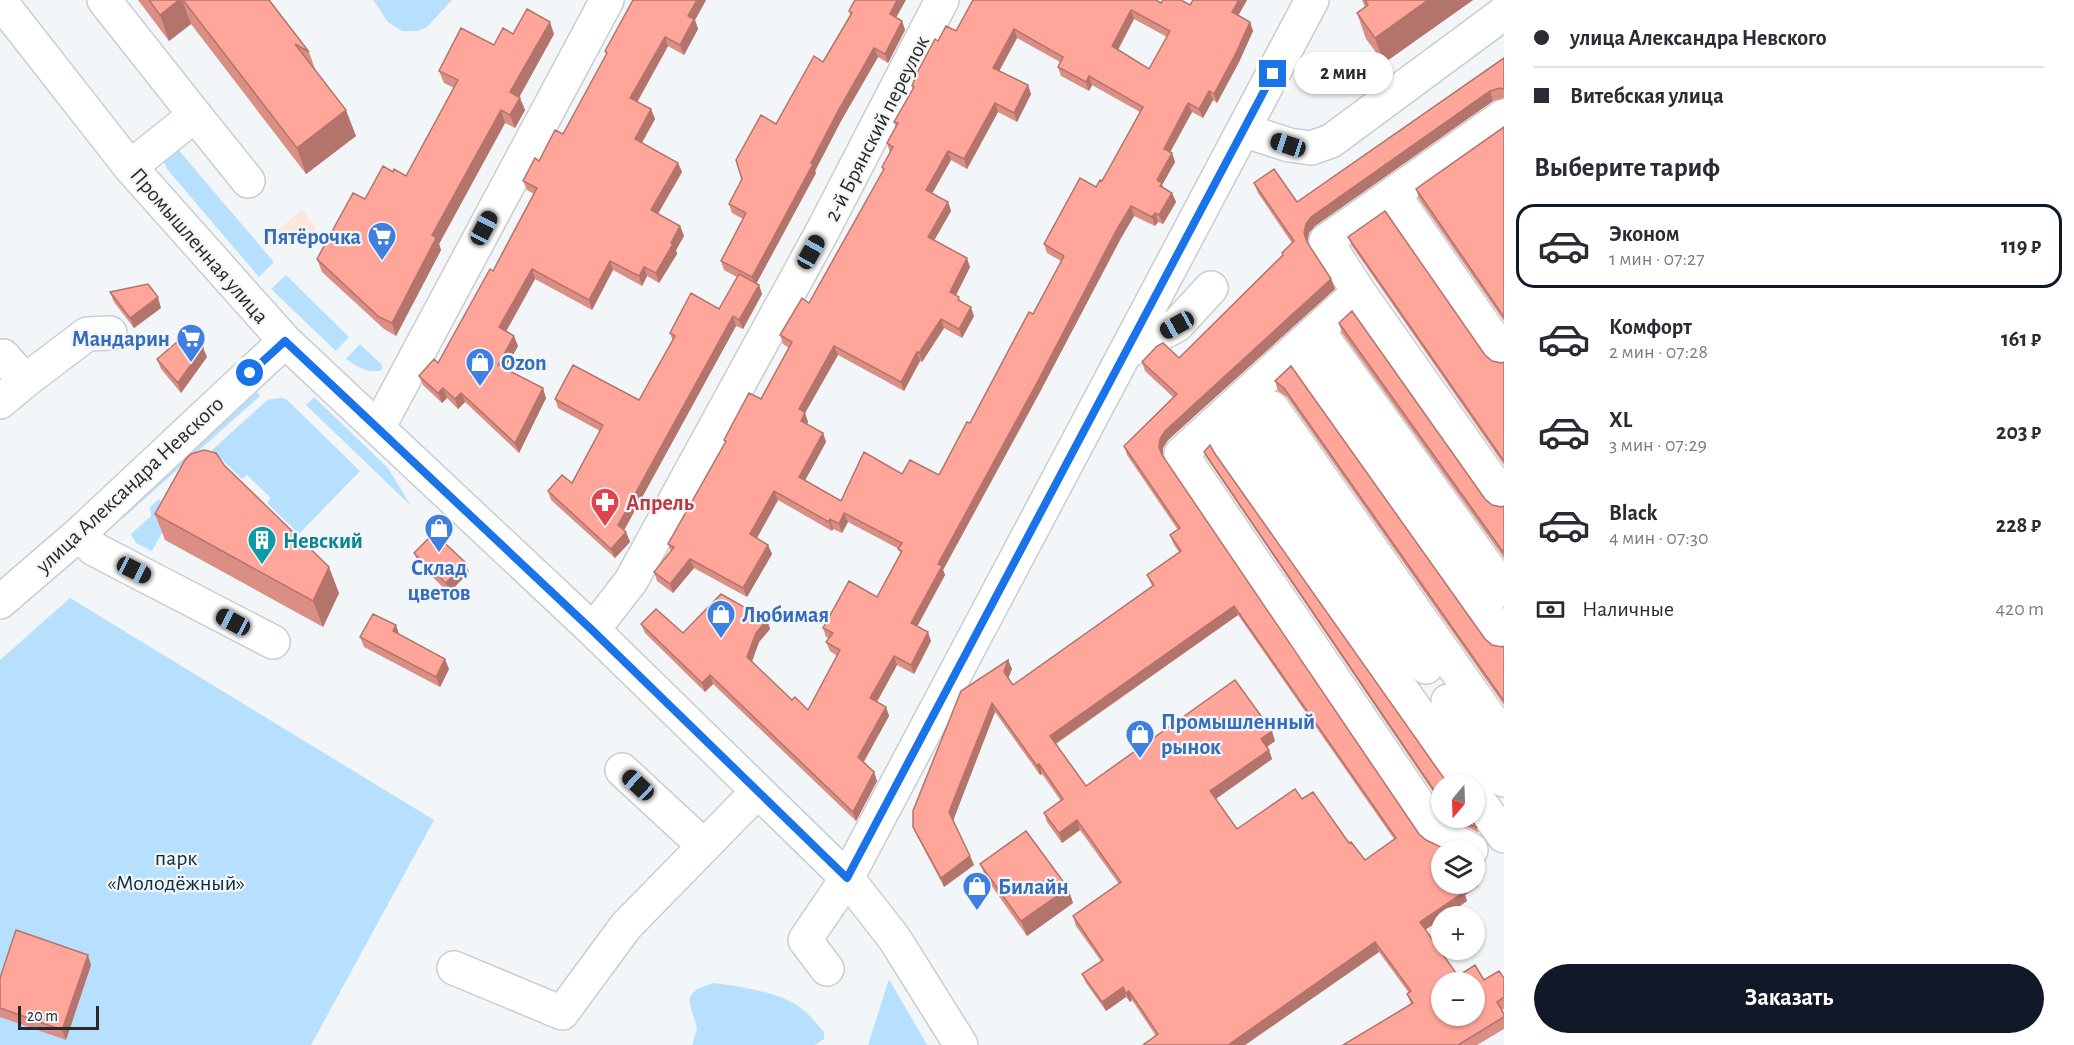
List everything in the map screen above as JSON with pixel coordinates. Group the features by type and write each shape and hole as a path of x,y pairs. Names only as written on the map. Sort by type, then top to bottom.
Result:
{"street":[{"path":"104,0 248,181"},
{"path":"378,428 607,0"},
{"name":"2-й Брянский переулок","path":"592,630 637,571 822,232 942,0"},
{"path":"827,969 805,940 847,878 1312,0"},
{"name":"Промышленная улица","path":"0,1 130,167 285,341 592,630 847,878 894,938 961,1045"},
{"path":"1243,130 1288,145 1311,148 1331,141 1504,13"},
{"path":"130,167 195,115"},
{"path":"1504,116 1326,241 1359,292 1504,498"},
{"path":"1393,195 1504,354"},
{"path":"1125,353 1177,325 1211,288"},
{"path":"1359,292 1312,345 1234,406 1181,454 1438,833 1452,840"},
{"path":"0,402 87,334 110,333"},
{"name":"улица Александра Невского","path":"0,602 79,534 285,341"},
{"path":"1312,345 1504,590"},
{"path":"1312,345 1504,638"},
{"path":"3,356 25,381"},
{"path":"1234,406 1444,680 1504,738"},
{"path":"1272,408 1444,680 1504,780"},
{"path":"1230,446 1461,774"},
{"path":"79,534 94,549 273,642"},
{"path":"1410,702 1444,680"},
{"path":"622,770 704,846"},
{"path":"454,968 561,1012 626,926 758,791"},
{"path":"1485,809 1504,836"},
{"path":"1485,858 1488,860 1504,853"}],"shaded area":[{"path":"302,210 316,228 291,247 278,230"}],"green space":[{"path":"373,0 452,0 427,27 418,31 402,31 388,22"},
{"path":"170,140 274,262 259,277 167,169 163,159"},
{"path":"286,275 349,337 336,351 271,289"},
{"path":"360,344 382,365 382,370 363,369 346,359"},
{"path":"256,390 260,396 122,519 127,506"},
{"path":"314,397 388,468 411,506 306,405"},
{"path":"286,399 360,471 299,534 267,503 271,498 247,475 242,479 212,450 265,402"},
{"path":"159,499 172,514 152,551 136,543 131,534 151,516 150,507"},
{"name":"парк «Молодёжный»","path":"70,598 434,820 311,1045 0,1045 0,660"},
{"path":"889,979 927,1045 868,1045"},
{"path":"714,983 760,991 793,1003 807,1013 824,1032 824,1039 815,1045 692,1045 697,1029 690,1006 691,995"}],"building":[{"path":"149,0 179,0 160,15"},
{"path":"183,0 269,0 309,52 295,44 346,110 297,148"},
{"path":"633,0 697,0 688,16 694,19 680,45 665,37 630,98 651,109 635,139 678,163 651,210 680,226 671,243 673,244 656,273 644,267 639,276 610,261 589,300 532,269 499,327 514,336 498,365 543,388 515,443 461,393 455,399 443,388 438,393 419,376 434,359 438,363 490,269 493,271 537,188 523,181 535,158 539,161 555,130 563,134"},
{"path":"855,0 897,0 890,14 902,21 885,54 874,48 838,111 811,163 813,164 752,277 721,261 746,213 729,204 742,179 736,160 761,115 776,124 814,56 823,62 852,13 849,11"},
{"path":"973,0 1156,0 1161,3 1163,0 1181,0 1190,5 1193,0 1239,0 1232,12 1250,22 1214,94 1209,91 1199,109 1188,103 1164,149 1172,153 1157,180 1162,183 1160,186 1172,193 1159,215 1155,213 1152,217 1131,206 938,564 942,566 911,623 928,632 911,665 894,656 870,698 886,707 858,757 874,772 853,812 710,675 702,683 641,624 656,609 683,633 721,594 767,620 756,633 747,657 792,700 795,697 808,710 840,650 826,642 833,633 823,628 849,581 877,597 902,551 898,549 902,543 844,513 839,524 830,519 829,522 774,491 750,534 768,545 743,588 690,559 670,584 654,572 674,547 668,544 726,441 724,440 749,393 761,399 792,342 780,335 802,298 809,303 884,169 882,167 893,147 887,143 898,123 894,122 914,87 912,86 917,73 935,39 938,41 946,26 956,31","holes":["1131,10 1170,31 1149,69 1112,46","1014,29 1063,57 1058,67 1086,82 1089,76 1143,107 1102,181 1100,180 1096,187 1080,178 1044,244 1064,256 1033,314 1029,312 970,423 967,422 939,475 910,460 902,474 864,452 841,501 799,477 823,433 801,421 805,412 799,409 834,346 901,382 917,352 919,353 941,319 959,329 971,307 958,300 959,297 950,292 967,258 928,237 948,202 926,190 948,151 964,159 995,103 1014,113 1028,85 993,68"]},
{"path":"1365,0 1428,0 1375,38 1357,13 1368,5"},
{"path":"527,9 550,22 510,92 520,98 510,115 501,110 432,235 436,238 392,323 379,317 317,259 353,193 365,199 383,166 406,176 458,80 439,71 461,28 494,45 503,28 513,34"},
{"path":"1504,58 1504,89 1490,91 1311,217 1304,233 1307,242 1331,279 1165,431 1160,439 1159,447 1162,455 1419,834 1431,842 1431,894 1461,894 1443,906 1431,906 1431,914 1420,922 1431,938 1431,960 1447,960 1455,972 1431,972 1431,1026 1485,1026 1485,979 1499,971 1504,978 1504,997 1497,1002 1504,1017 1458,1045 1343,1045 1413,1003 1407,994 1411,991 1375,942 1228,1045 1143,1045 1158,1034 1129,991 1126,993 1123,987 1102,1002 1082,974 1103,960 1073,916 1121,882 1077,820 1059,833 1044,813 1063,799 992,703 949,812 970,856 941,878 913,827 913,811 961,691 1008,660 1004,672 1013,685 1154,585 1147,575 1181,551 1170,535 1180,528 1124,446 1177,394 1142,362 1157,346 1163,343 1179,358 1283,255 1282,253 1294,241 1254,183 1274,169 1297,202","holes":["1234,606 1396,838 1365,860 1351,842 1349,843 1313,792 1302,799 1295,789 1237,829 1210,791 1269,750 1261,739 1272,731 1235,680 1086,786 1050,736"]},
{"path":"1504,127 1504,317 1416,189"},
{"path":"1385,211 1485,355 1492,361 1504,362 1504,461 1348,237"},
{"path":"739,274 759,285 739,320 733,316 618,525 626,532 611,549 548,491 562,475 572,483 603,425 555,399 573,365 639,400 675,336 670,333 691,293 719,309"},
{"path":"148,284 158,297 130,318 110,292"},
{"path":"1352,311 1485,499 1492,505 1504,506 1504,553 1339,323"},
{"path":"190,331 203,347 178,383 157,359"},
{"path":"1291,366 1485,639 1492,645 1504,646 1504,701 1284,388 1275,381"},
{"path":"1210,445 1441,774 1431,774 1431,786 1204,452"},
{"name":"Невский","path":"204,450 216,453 224,465 329,567 313,601 155,514 185,460 191,454"},
{"path":"434,533 465,562 446,583 414,553"},
{"path":"373,614 396,625 393,631 445,659 436,677 360,637"},
{"path":"1026,831 1068,888 1021,921 980,864"},
{"path":"16,930 88,955 62,1030 0,1008 0,978"},
{"path":"1475,965 1479,972 1464,972"}],"place":[{"name":"Пятёрочка","path":"382,262"},
{"name":"Мандарин","path":"191,364"},
{"name":"Ozon","path":"480,388"},
{"name":"Апрель","path":"605,528"},
{"name":"Склад цветов","path":"439,554"},
{"name":"Невский","path":"262,566"},
{"name":"Любимая","path":"721,640"},
{"name":"Промышленный рынок","path":"1140,760"},
{"name":"Билайн","path":"977,912"}],"route":[{"path":"250,373 285,341 592,630 847,878 1273,74"}]}
